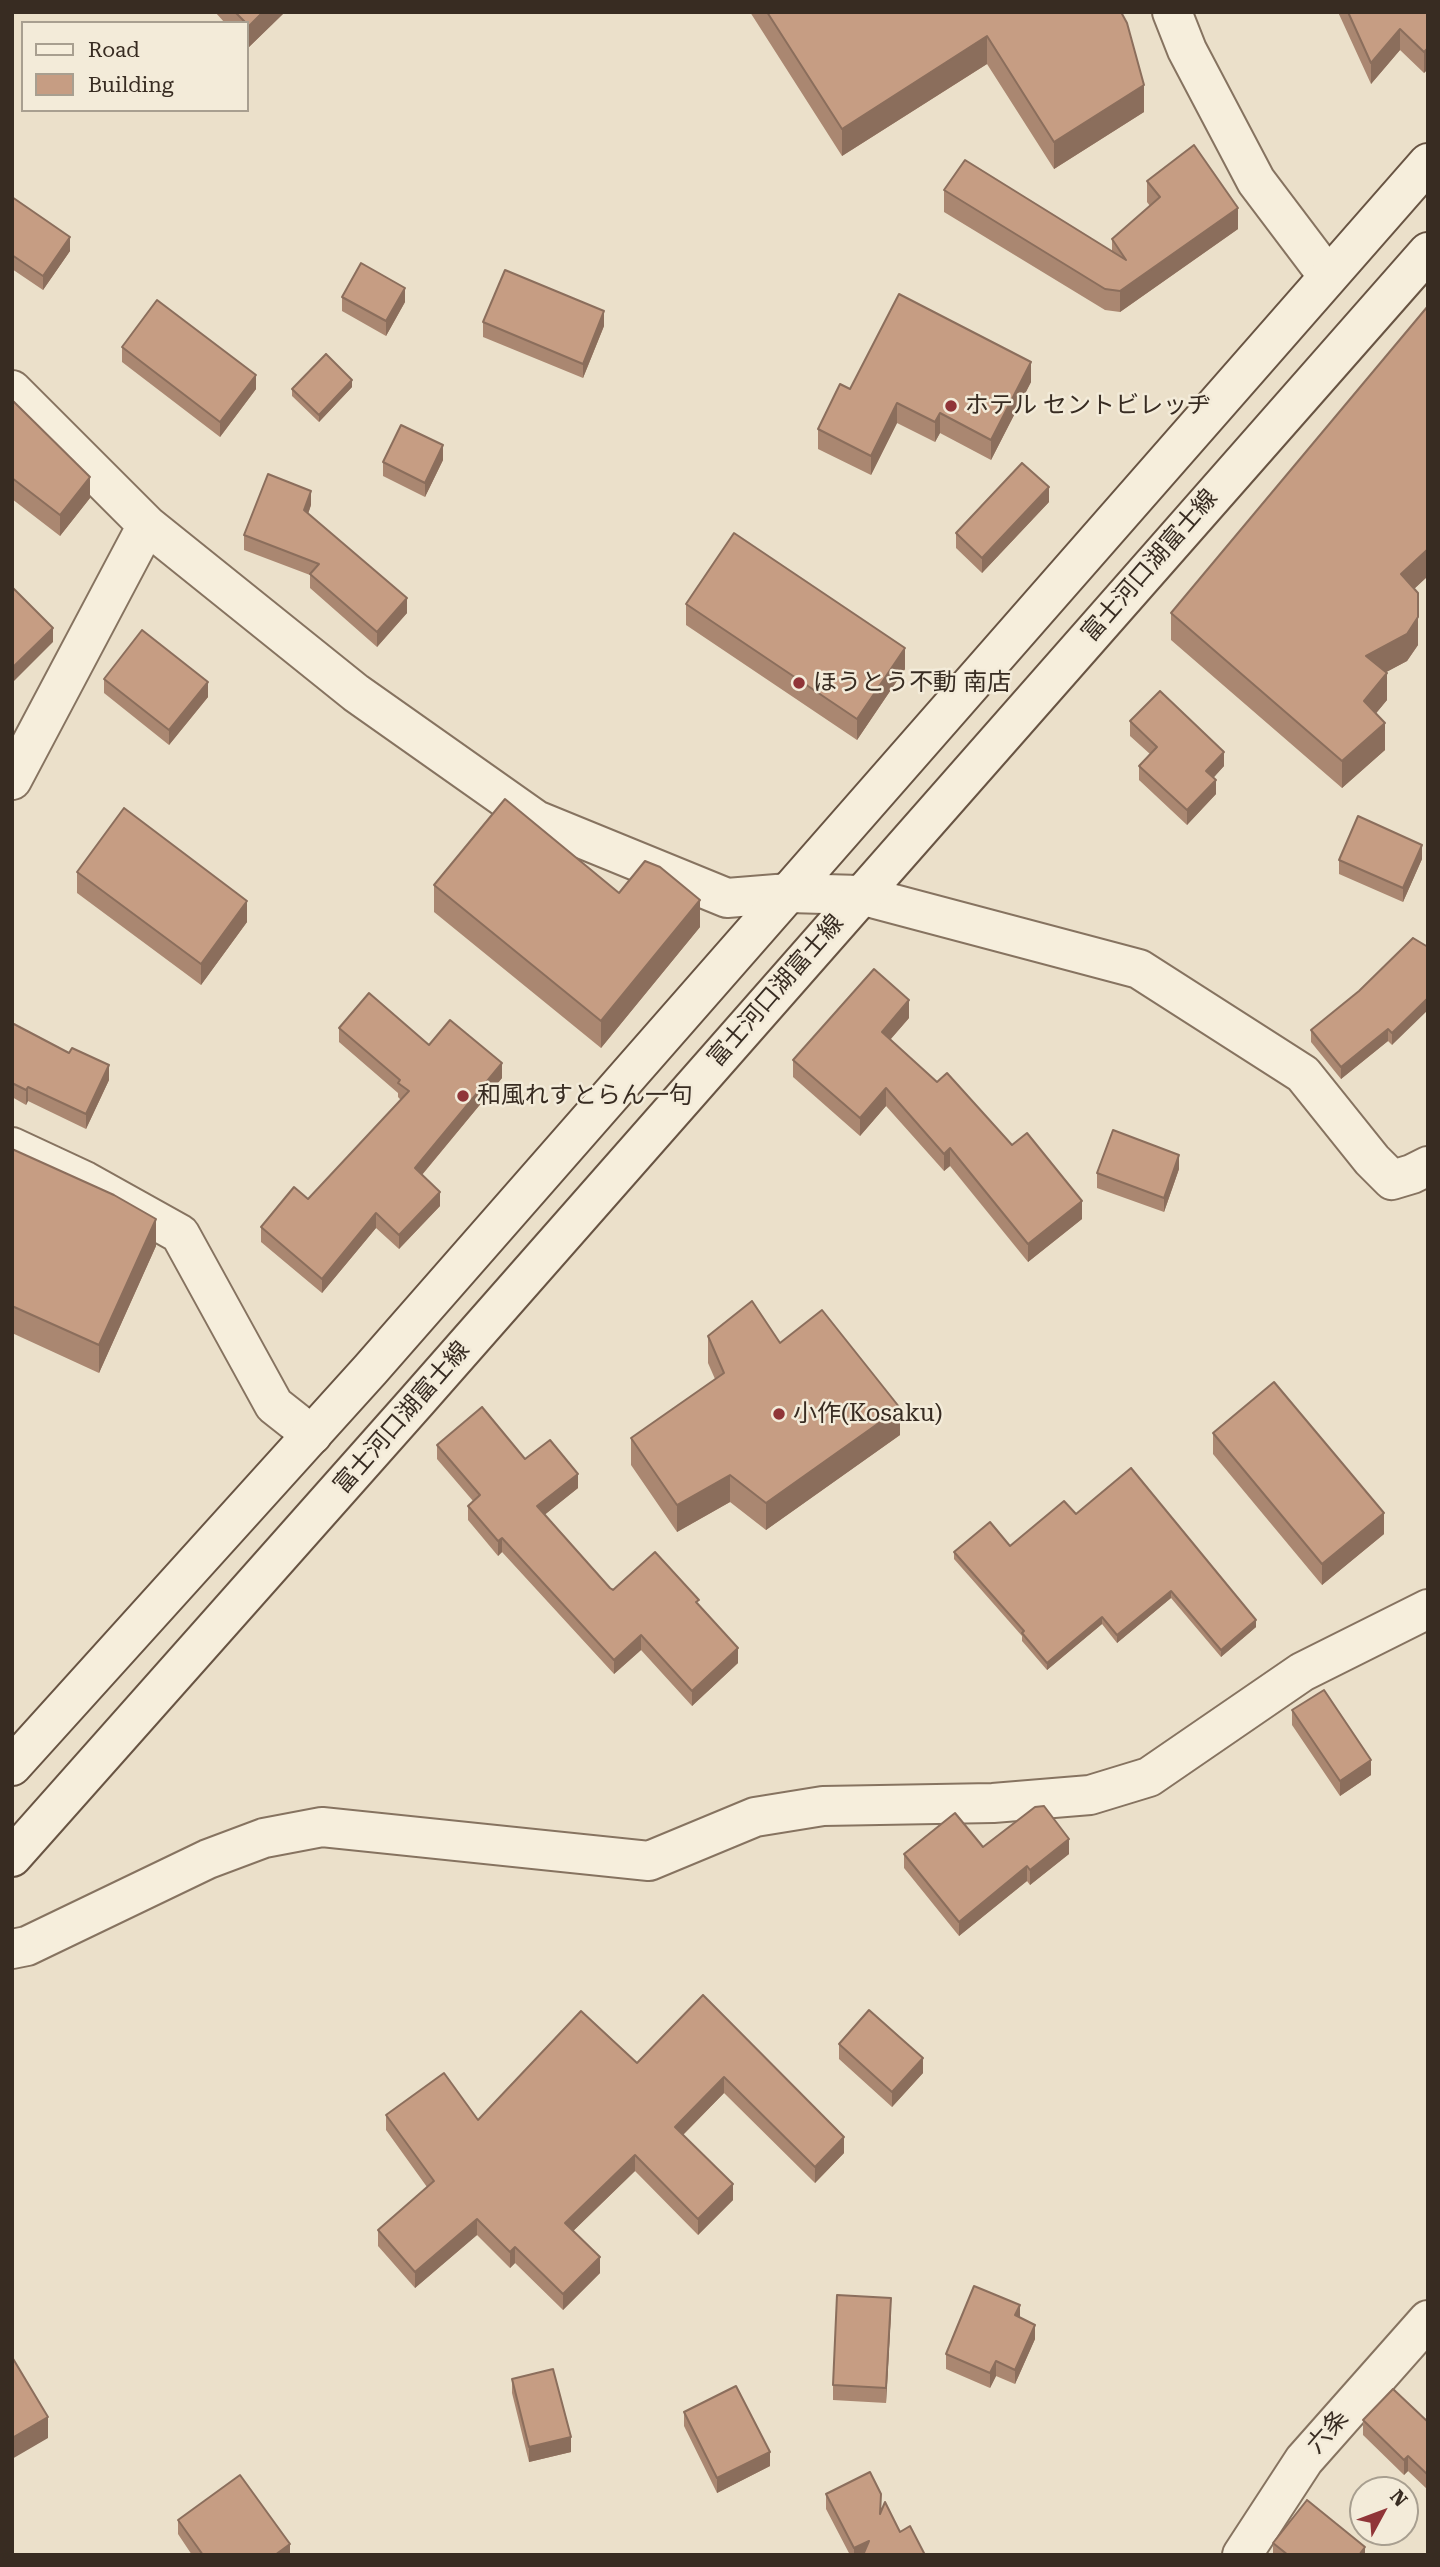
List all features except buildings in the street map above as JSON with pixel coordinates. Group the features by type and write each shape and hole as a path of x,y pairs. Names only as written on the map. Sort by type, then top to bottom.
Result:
{"street":[{"path":"1172,12 1187,50 1256,181 1327,275"},
{"path":"12,1766 312,1434 1428,163"},
{"name":"富士河口湖富士線","path":"12,1857 1428,252"},
{"path":"12,390 147,525 355,693 536,820 727,898 789,893 860,895 1139,969 1303,1074 1371,1160 1392,1180 1428,1166"},
{"path":"12,780 147,525"},
{"path":"12,1147 85,1181 180,1234 274,1405 312,1434"},
{"path":"12,1949 27,1946 208,1859 264,1838 322,1827 649,1861 755,1817 822,1806 993,1803 1090,1795 1149,1777 1302,1672 1428,1609"},
{"name":"六条","path":"1242,2555 1304,2460 1428,2320"}],"place":[{"name":"ホテル セントビレッヂ","path":"951,406"},
{"name":"ほうとう不動 南店","path":"799,683"},
{"name":"和風れすとらん一句","path":"463,1096"},
{"name":"小作(Kosaku)","path":"779,1414"}]}
